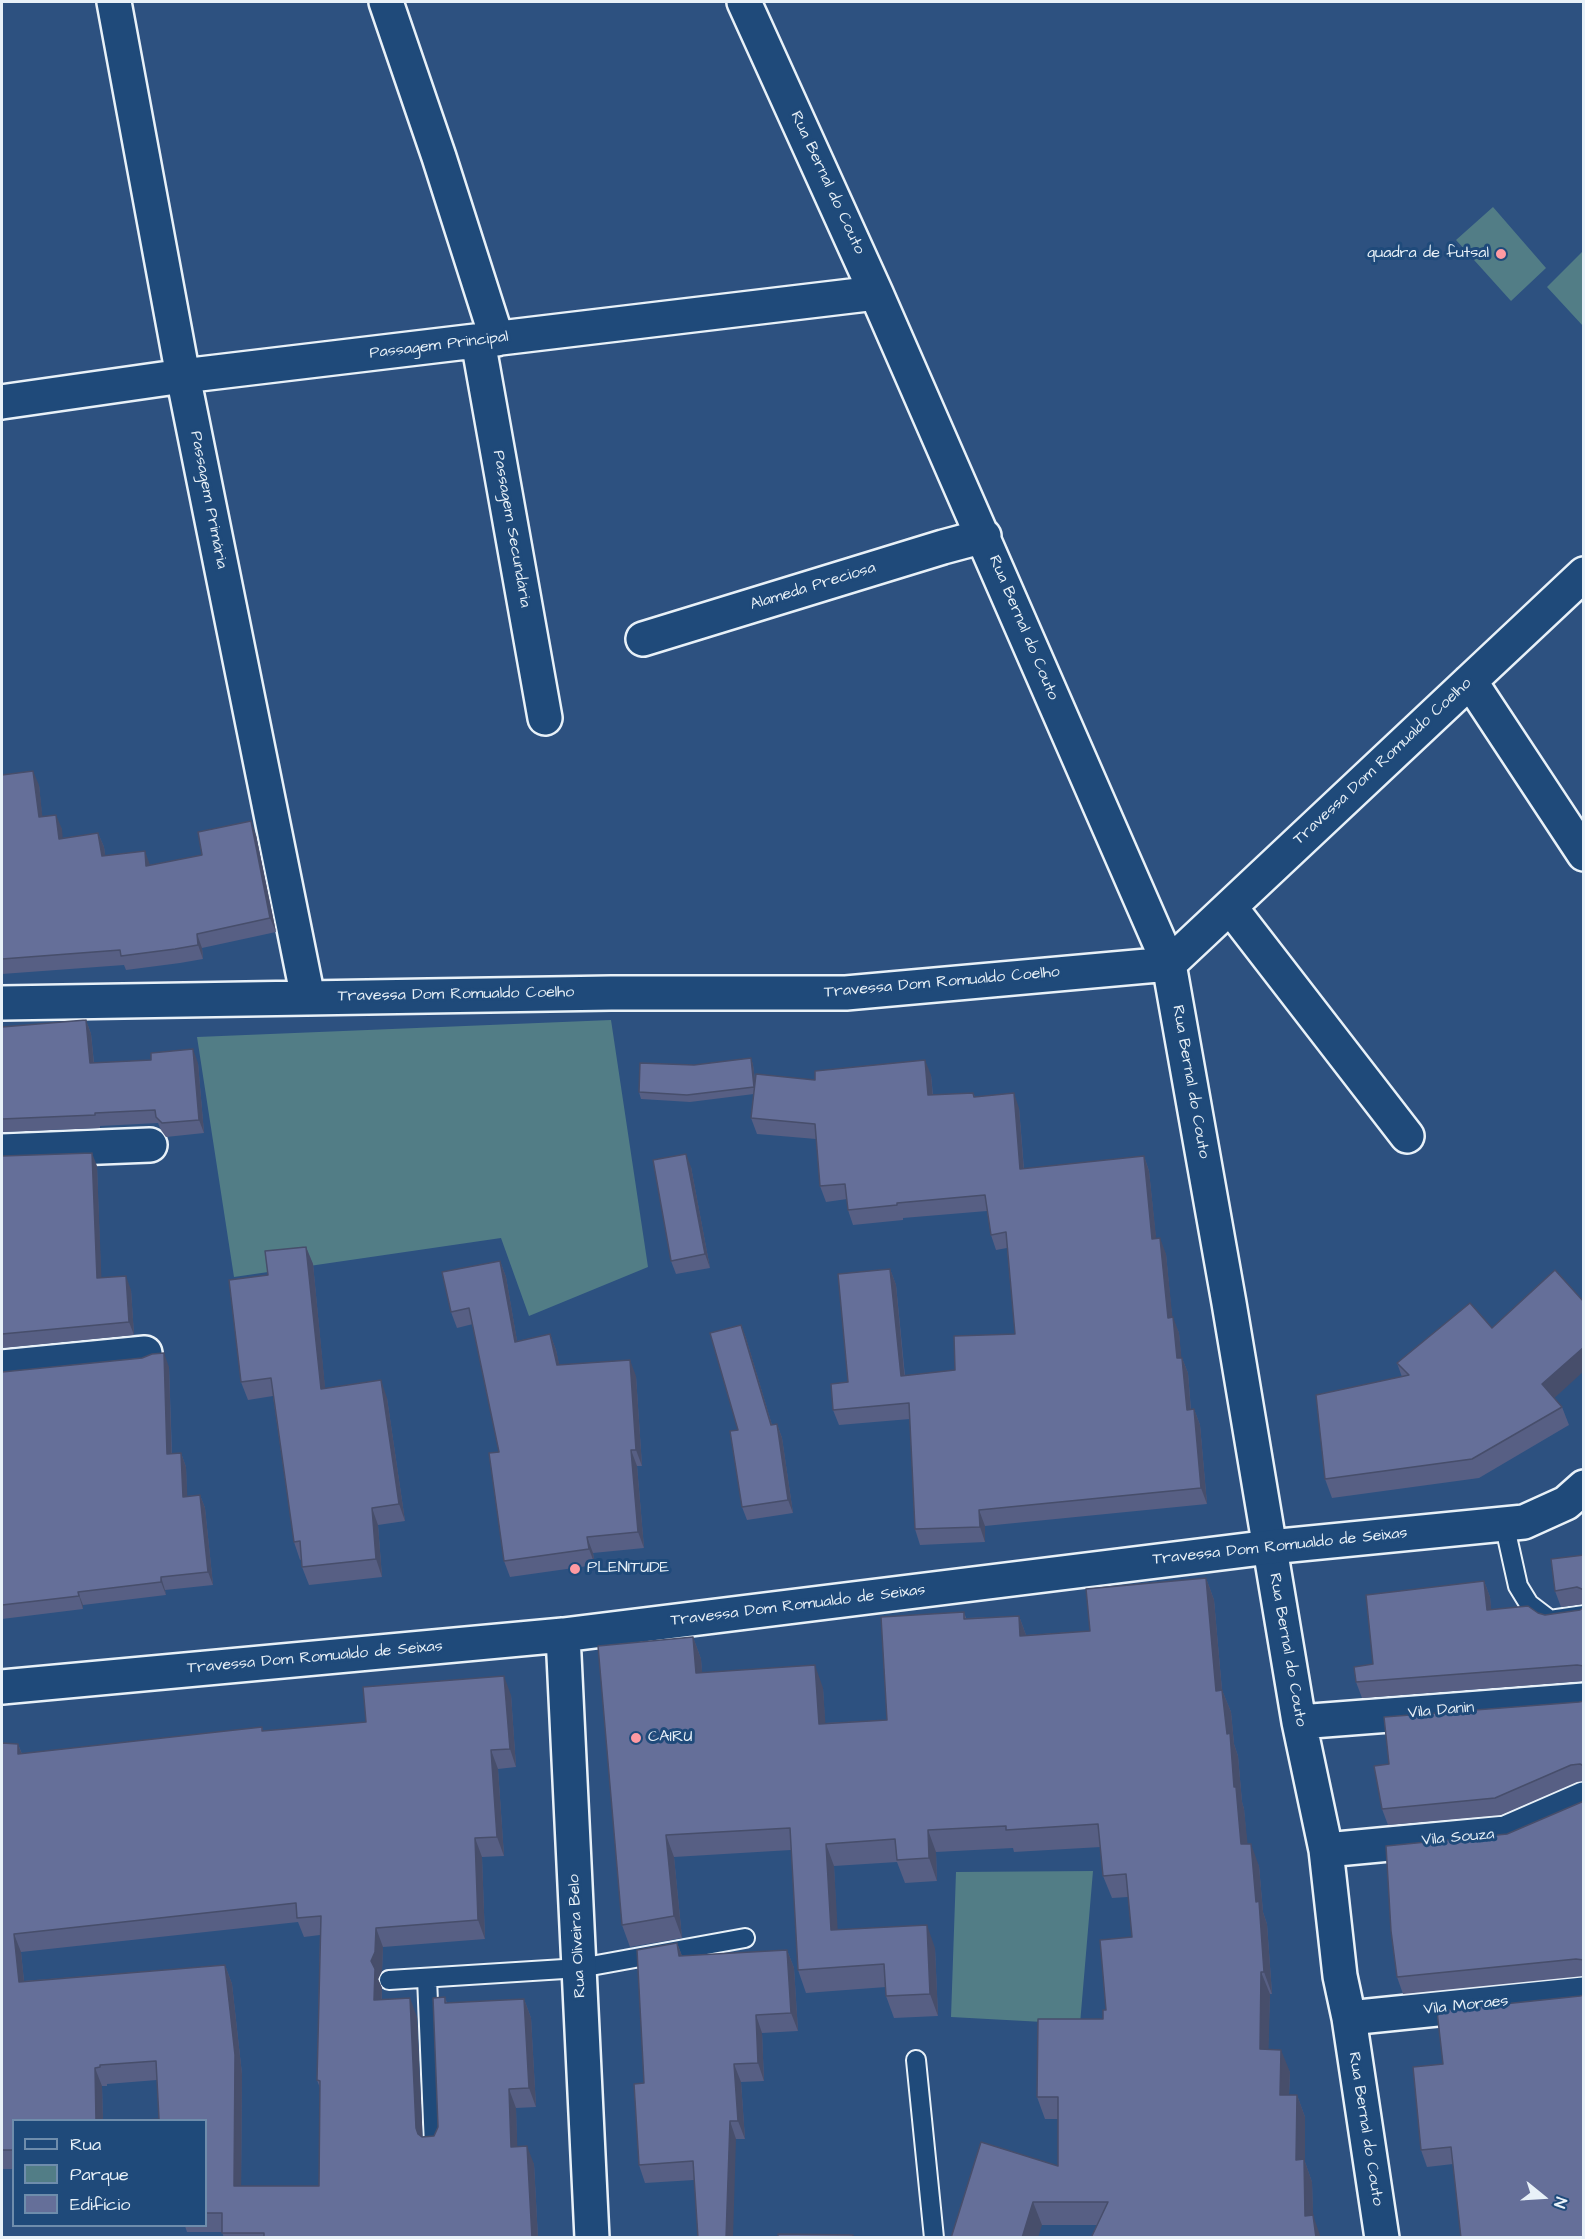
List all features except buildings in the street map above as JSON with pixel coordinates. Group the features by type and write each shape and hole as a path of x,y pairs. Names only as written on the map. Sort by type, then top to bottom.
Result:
{"street":[{"name":"Passagem Primária","path":"114,2 183,376 308,998"},
{"name":"Passagem Secundária","path":"386,2 439,156 487,340 545,718"},
{"name":"Rua Bernal do Couto","path":"744,2 984,536 1169,964 1229,1303 1299,1722 1326,1850 1340,1976 1382,2238"},
{"name":"Passagem Principal","path":"2,402 183,376 876,293"},
{"name":"Alameda Preciosa","path":"643,639 984,536"},
{"name":"Travessa Dom Romualdo Coelho","path":"2,1003 611,993 846,993 1169,964 1584,574"},
{"path":"1470,681 1584,854"},
{"path":"1230,907 1407,1136"},
{"path":"2,1151 150,1145"},
{"path":"2,1367 145,1353"},
{"name":"Travessa Dom Romualdo de Seixas","path":"2,1687 562,1635 1270,1547 1524,1522 1566,1503 1584,1487"},
{"name":"Rua Oliveira Belo","path":"562,1635 592,2238"},
{"name":"Vila Danin","path":"1299,1722 1584,1700"},
{"name":"Vila Souza","path":"1326,1850 1506,1833 1584,1799"},
{"name":"Vila Moraes","path":"1348,2018 1584,1994"}],"lane":[{"path":"1504,1523 1518,1586 1529,1604 1550,1620 1584,1615"},
{"path":"389,1980 580,1968 745,1938"},
{"path":"427,1978 434,2146"},
{"path":"916,2060 934,2238"}],"green space":[{"name":"quadra de futsal","path":"1493,207 1546,268 1511,301 1456,240"},
{"path":"1583,251 1583,326 1547,287"},
{"path":"611,1020 648,1267 529,1316 501,1238 234,1277 197,1037"},
{"path":"1093,1871 1080,2024 951,2017 956,1872"}],"place":[{"name":"quadra de futsal","path":"1501,254"},
{"name":"PLENITUDE","path":"575,1569"},
{"name":"CAIRU","path":"636,1738"}]}
